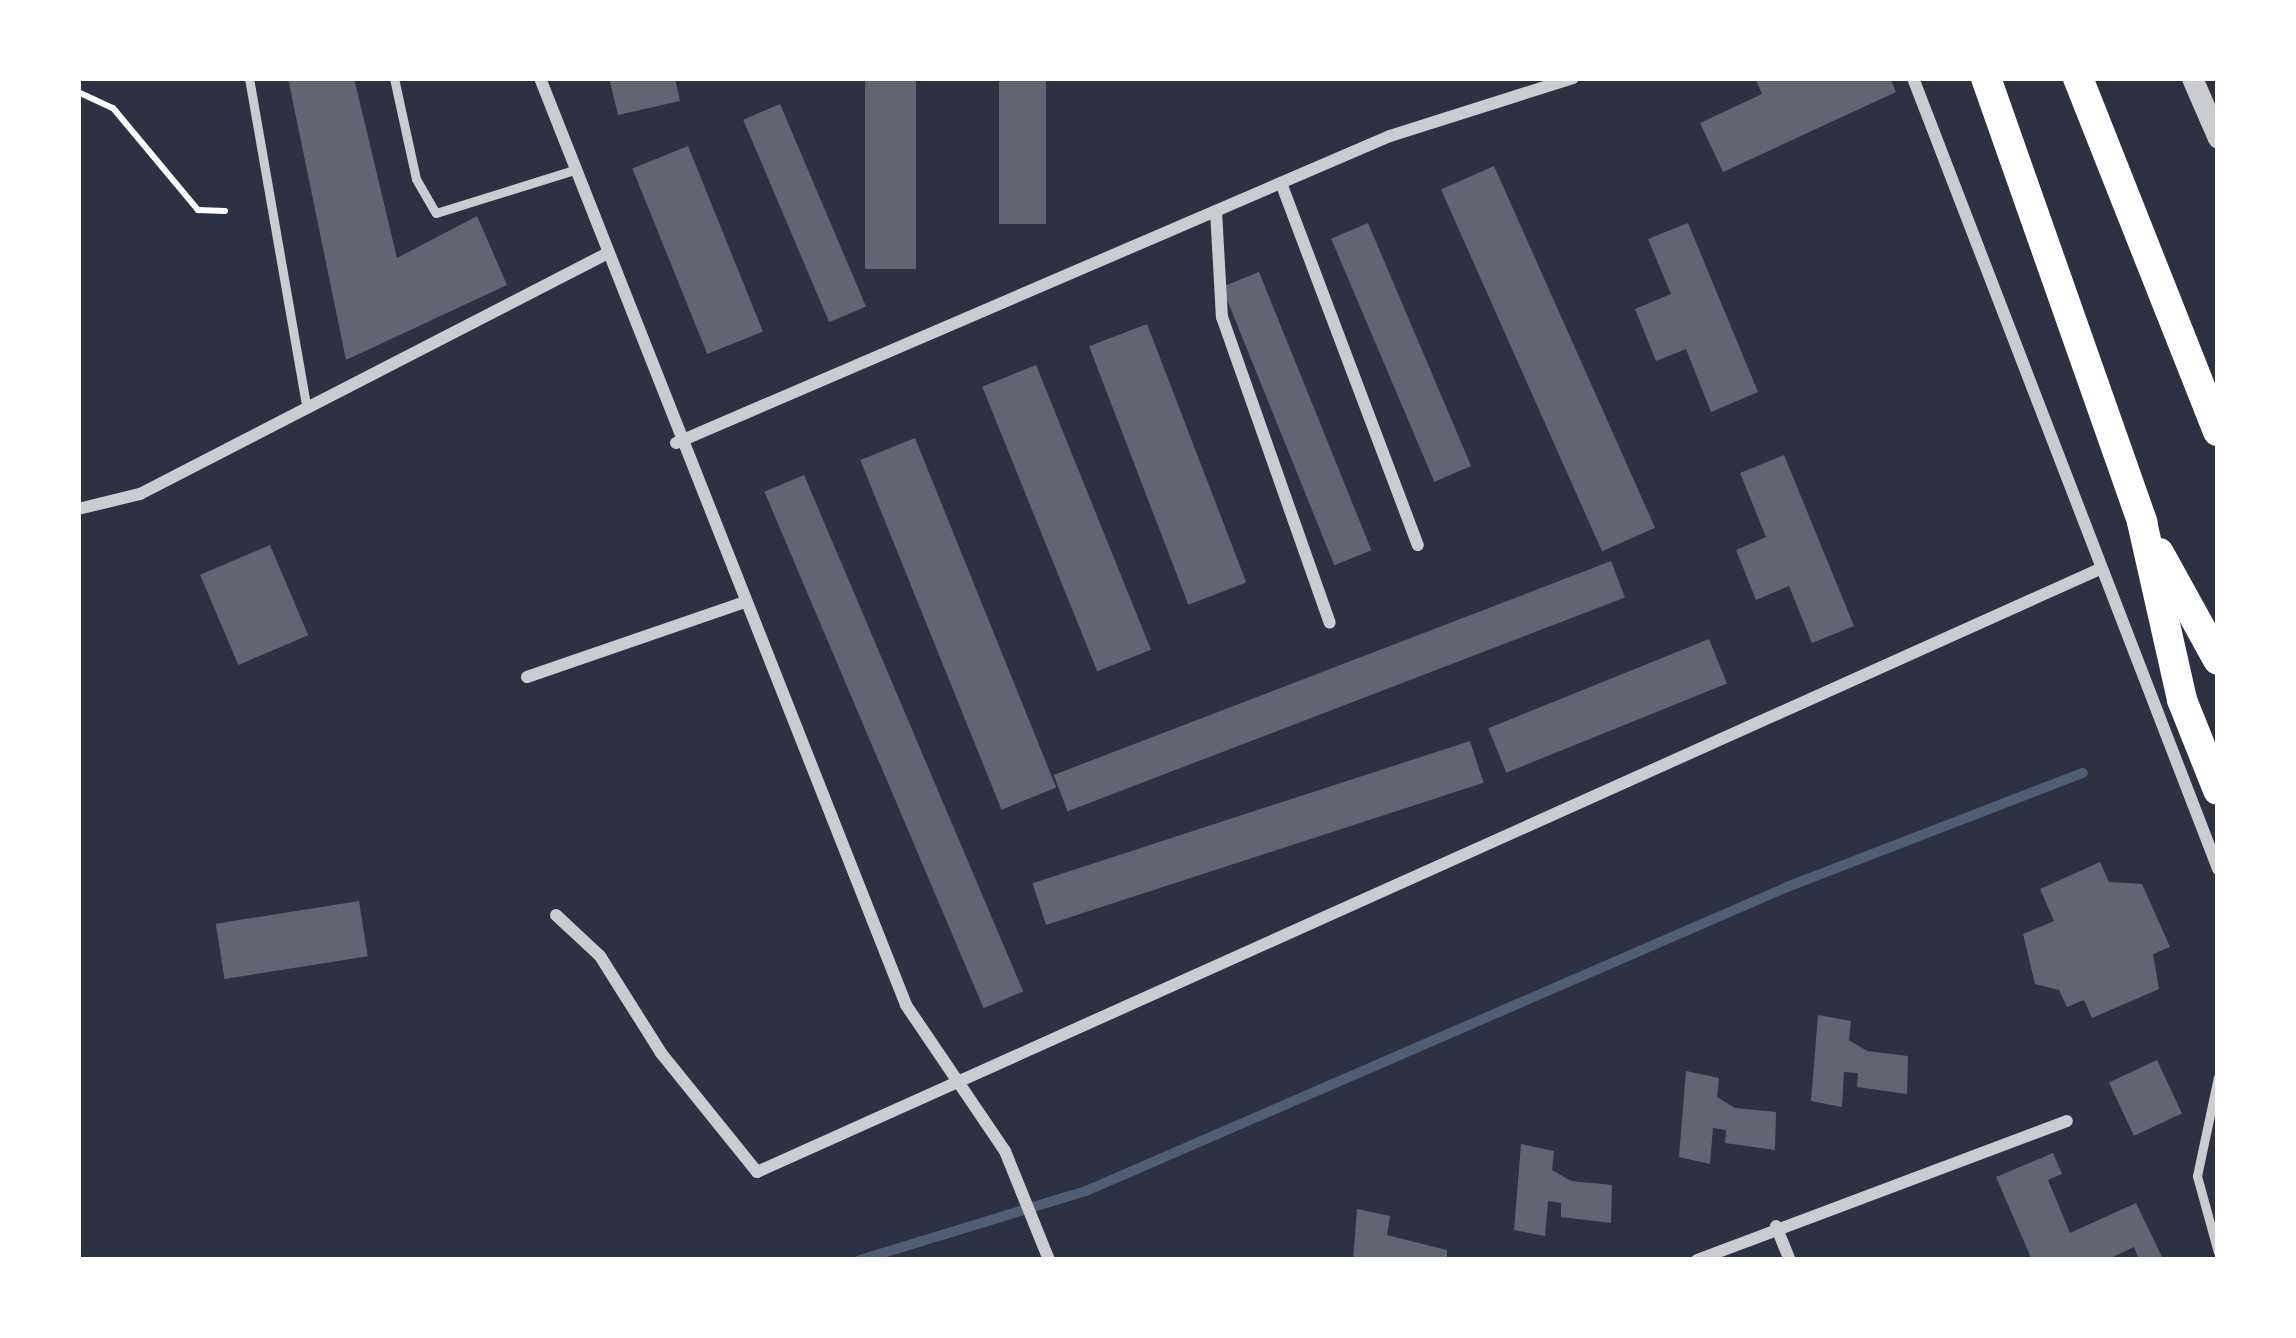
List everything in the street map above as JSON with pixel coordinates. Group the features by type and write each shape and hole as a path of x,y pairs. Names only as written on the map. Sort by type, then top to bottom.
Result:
{"main road":[{"path":"1986,78 2142,522 2182,700 2218,790"},
{"path":"2078,78 2218,431"},
{"path":"2142,522 2218,660"}],"street":[{"path":"540,78 676,442 907,1005 1005,1151 1048,1260"},
{"path":"676,442 1281,183 1573,78"},
{"path":"1912,78 2218,869"},
{"path":"2192,78 2218,138"},
{"path":"1281,183 1418,545"},
{"path":"1216,211 1222,317 1330,622"},
{"path":"78,509 140,494 306,404 606,254"},
{"path":"556,915 600,956 661,1053 757,1172 2100,569"},
{"path":"527,677 742,604"},
{"path":"1696,1260 1776,1226 2067,1121"},
{"path":"1776,1226 1790,1260"}],"lane":[{"path":"249,78 306,404"},
{"path":"394,78 436,213 574,170"},
{"path":"2218,1077 2197,1176 2218,1252"}],"path":[{"path":"78,92 113,108 198,210 225,211"}],"building":[{"path":"288,78 354,78 397,258 477,216 507,285 346,360"},
{"path":"609,78 675,78 680,101 618,115"},
{"path":"865,78 916,78 916,269 865,269"},
{"path":"999,78 1046,78 1046,224 999,224"},
{"path":"1755,78 1890,78 1896,92 1723,172 1700,123 1762,94"},
{"path":"780,104 866,307 829,322 743,120"},
{"path":"688,146 763,331 707,354 632,168"},
{"path":"1494,166 1655,528 1602,551 1441,190"},
{"path":"1368,223 1471,466 1434,482 1331,239"},
{"path":"1688,223 1758,392 1711,412 1686,349 1656,361 1635,309 1671,294 1648,239"},
{"path":"1259,272 1371,550 1334,565 1222,287"},
{"path":"1147,324 1246,583 1188,605 1089,346"},
{"path":"1036,365 1151,650 1097,671 982,387"},
{"path":"915,438 1056,788 1002,810 860,460"},
{"path":"1784,455 1854,626 1812,643 1789,586 1756,600 1736,550 1766,537 1740,473"},
{"path":"804,475 1023,991 984,1008 764,492"},
{"path":"270,545 308,635 238,665 200,575"},
{"path":"1611,561 1625,597 1068,811 1054,775"},
{"path":"1709,639 1727,684 1506,773 1488,728"},
{"path":"1470,741 1484,783 1046,925 1033,883"},
{"path":"2100,862 2109,882 2142,884 2170,947 2153,954 2159,989 2092,1018 2084,1000 2067,1007 2059,990 2035,984 2023,934 2054,921 2040,889"},
{"path":"359,901 368,956 225,979 216,924"},
{"path":"1818,1015 1851,1021 1849,1040 1867,1051 1908,1056 1907,1094 1857,1087 1858,1073 1844,1072 1842,1107 1811,1101"},
{"path":"2157,1060 2182,1113 2134,1136 2109,1082"},
{"path":"1686,1071 1719,1078 1717,1097 1735,1108 1776,1112 1775,1150 1725,1143 1726,1130 1713,1128 1710,1164 1679,1157"},
{"path":"1521,1144 1554,1151 1552,1170 1571,1181 1612,1185 1611,1223 1561,1217 1561,1203 1548,1201 1545,1236 1514,1230"},
{"path":"2053,1153 2062,1174 2048,1180 2070,1233 2136,1203 2162,1257 2139,1260 2134,1247 2106,1260 2032,1260 1996,1177"},
{"path":"1357,1209 1390,1216 1387,1235 1447,1250 1447,1260 1353,1260"}],"waterway":[{"path":"860,1260 1086,1191 1787,887 2083,773"}]}
